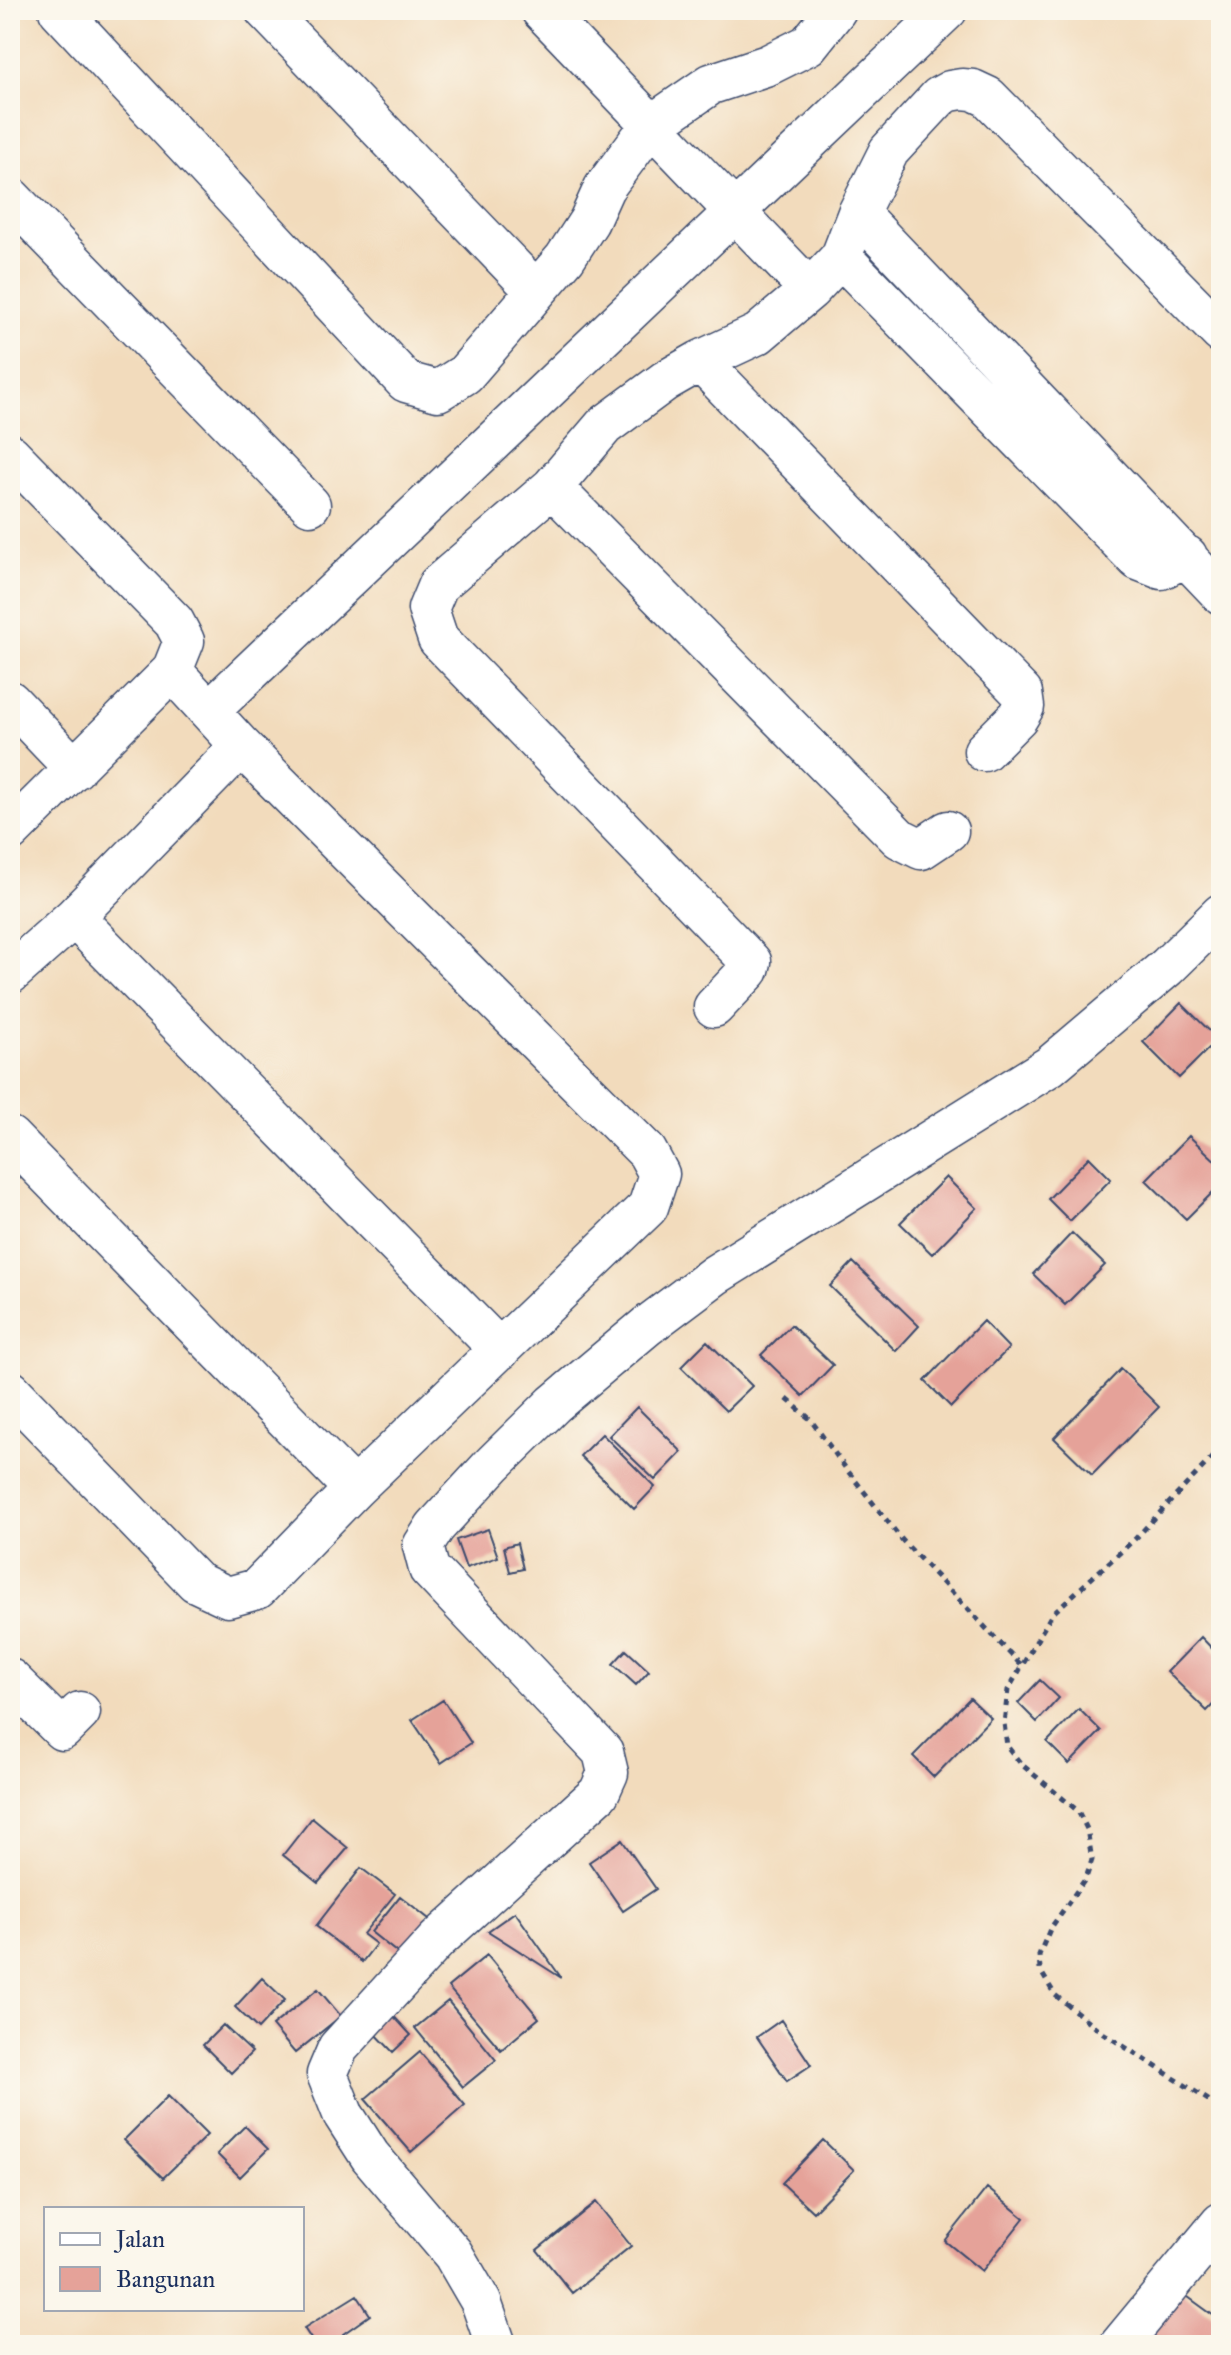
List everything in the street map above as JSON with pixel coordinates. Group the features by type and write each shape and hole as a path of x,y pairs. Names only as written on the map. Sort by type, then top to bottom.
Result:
{"street":[{"path":"59,10 406,382 438,391 465,374 565,258 589,221 604,188 650,126 711,84 768,65 808,45 836,10"},
{"path":"265,10 535,290"},
{"path":"541,10 810,290"},
{"path":"210,710 947,10"},
{"path":"714,1007 749,970 751,962 438,639 428,609 438,585 552,487 604,426 665,381 758,334 810,290 841,257 858,213 889,151 939,97 950,91 973,90 988,97 1221,333"},
{"path":"10,197 310,505"},
{"path":"858,213 1221,594"},
{"path":"841,257 1138,560 1161,569 1187,556"},
{"path":"700,361 1022,693 1024,707 1018,717 984,751"},
{"path":"10,454 174,622 184,641 172,671 10,832"},
{"path":"552,487 899,838 921,849 948,831"},
{"path":"10,1390 196,1582 228,1597 257,1589 354,1489 648,1207 659,1174 647,1152 241,746 172,671"},
{"path":"10,701 75,769"},
{"path":"10,974 74,917 241,746"},
{"path":"496,2345 481,2302 453,2254 370,2156 343,2114 327,2074 338,2048 437,1940 599,1793 608,1773 603,1752 429,1569 423,1546 435,1527 493,1464 554,1404 647,1326 715,1275 1050,1066 1167,967 1221,914"},
{"path":"74,917 500,1350"},
{"path":"10,1137 354,1489"},
{"path":"10,1679 62,1730 80,1712"},
{"path":"1120,2345 1221,2223"}],"path":[{"path":"787,1399 810,1419 903,1541 1022,1666"},
{"path":"1221,1448 1136,1538 1052,1614 1008,1690 1004,1723 1007,1746 1021,1764 1078,1811 1087,1829 1092,1860 1086,1878 1050,1929 1039,1955 1040,1970 1055,1995 1103,2033 1221,2108"}],"building":[{"path":"1181,1003 1218,1039 1179,1078 1143,1042"},
{"path":"1189,1136 1221,1166 1221,1184 1186,1219 1146,1180"},
{"path":"1089,1157 1111,1179 1070,1221 1048,1199"},
{"path":"946,1177 977,1208 932,1254 900,1223"},
{"path":"1072,1233 1105,1265 1065,1305 1033,1274"},
{"path":"853,1262 919,1326 896,1351 830,1286"},
{"path":"983,1321 1009,1348 951,1407 925,1381"},
{"path":"791,1325 833,1365 803,1396 761,1355"},
{"path":"707,1341 752,1386 726,1411 681,1367"},
{"path":"1121,1369 1159,1407 1092,1475 1054,1438"},
{"path":"637,1407 682,1452 655,1480 609,1436"},
{"path":"602,1434 655,1487 634,1509 580,1456"},
{"path":"488,1529 498,1557 466,1568 456,1540"},
{"path":"517,1543 523,1569 510,1572 504,1547"},
{"path":"1201,1637 1221,1658 1221,1696 1207,1711 1167,1672"},
{"path":"626,1650 649,1671 636,1685 613,1664"},
{"path":"1040,1680 1059,1698 1037,1722 1018,1703"},
{"path":"970,1698 991,1718 934,1777 913,1756"},
{"path":"443,1700 471,1743 441,1763 412,1720"},
{"path":"1079,1709 1101,1731 1069,1764 1047,1742"},
{"path":"312,1818 348,1848 318,1883 283,1855"},
{"path":"622,1840 656,1889 623,1911 589,1862"},
{"path":"361,1868 395,1894 363,1934 376,1944 362,1962 316,1926"},
{"path":"400,1896 434,1923 405,1959 371,1932"},
{"path":"515,1912 560,1976 560,1977 488,1931"},
{"path":"487,1955 539,2018 501,2050 448,1987"},
{"path":"262,1978 285,2000 258,2029 235,2007"},
{"path":"318,1989 341,2016 295,2053 272,2026"},
{"path":"448,2001 496,2060 463,2087 415,2028"},
{"path":"388,2010 411,2035 393,2052 370,2028"},
{"path":"781,2020 811,2065 787,2081 757,2037"},
{"path":"223,2025 252,2052 231,2073 203,2045"},
{"path":"420,2052 465,2105 411,2152 365,2099"},
{"path":"168,2096 207,2135 163,2178 124,2140"},
{"path":"245,2126 268,2149 240,2177 217,2154"},
{"path":"823,2140 854,2170 813,2212 782,2183"},
{"path":"987,2188 1024,2218 982,2271 945,2241"},
{"path":"596,2202 631,2246 572,2293 537,2250"},
{"path":"1177,2289 1221,2321 1221,2337 1215,2345 1134,2345"},
{"path":"357,2295 370,2315 343,2334 350,2345 315,2345 304,2328"}]}
